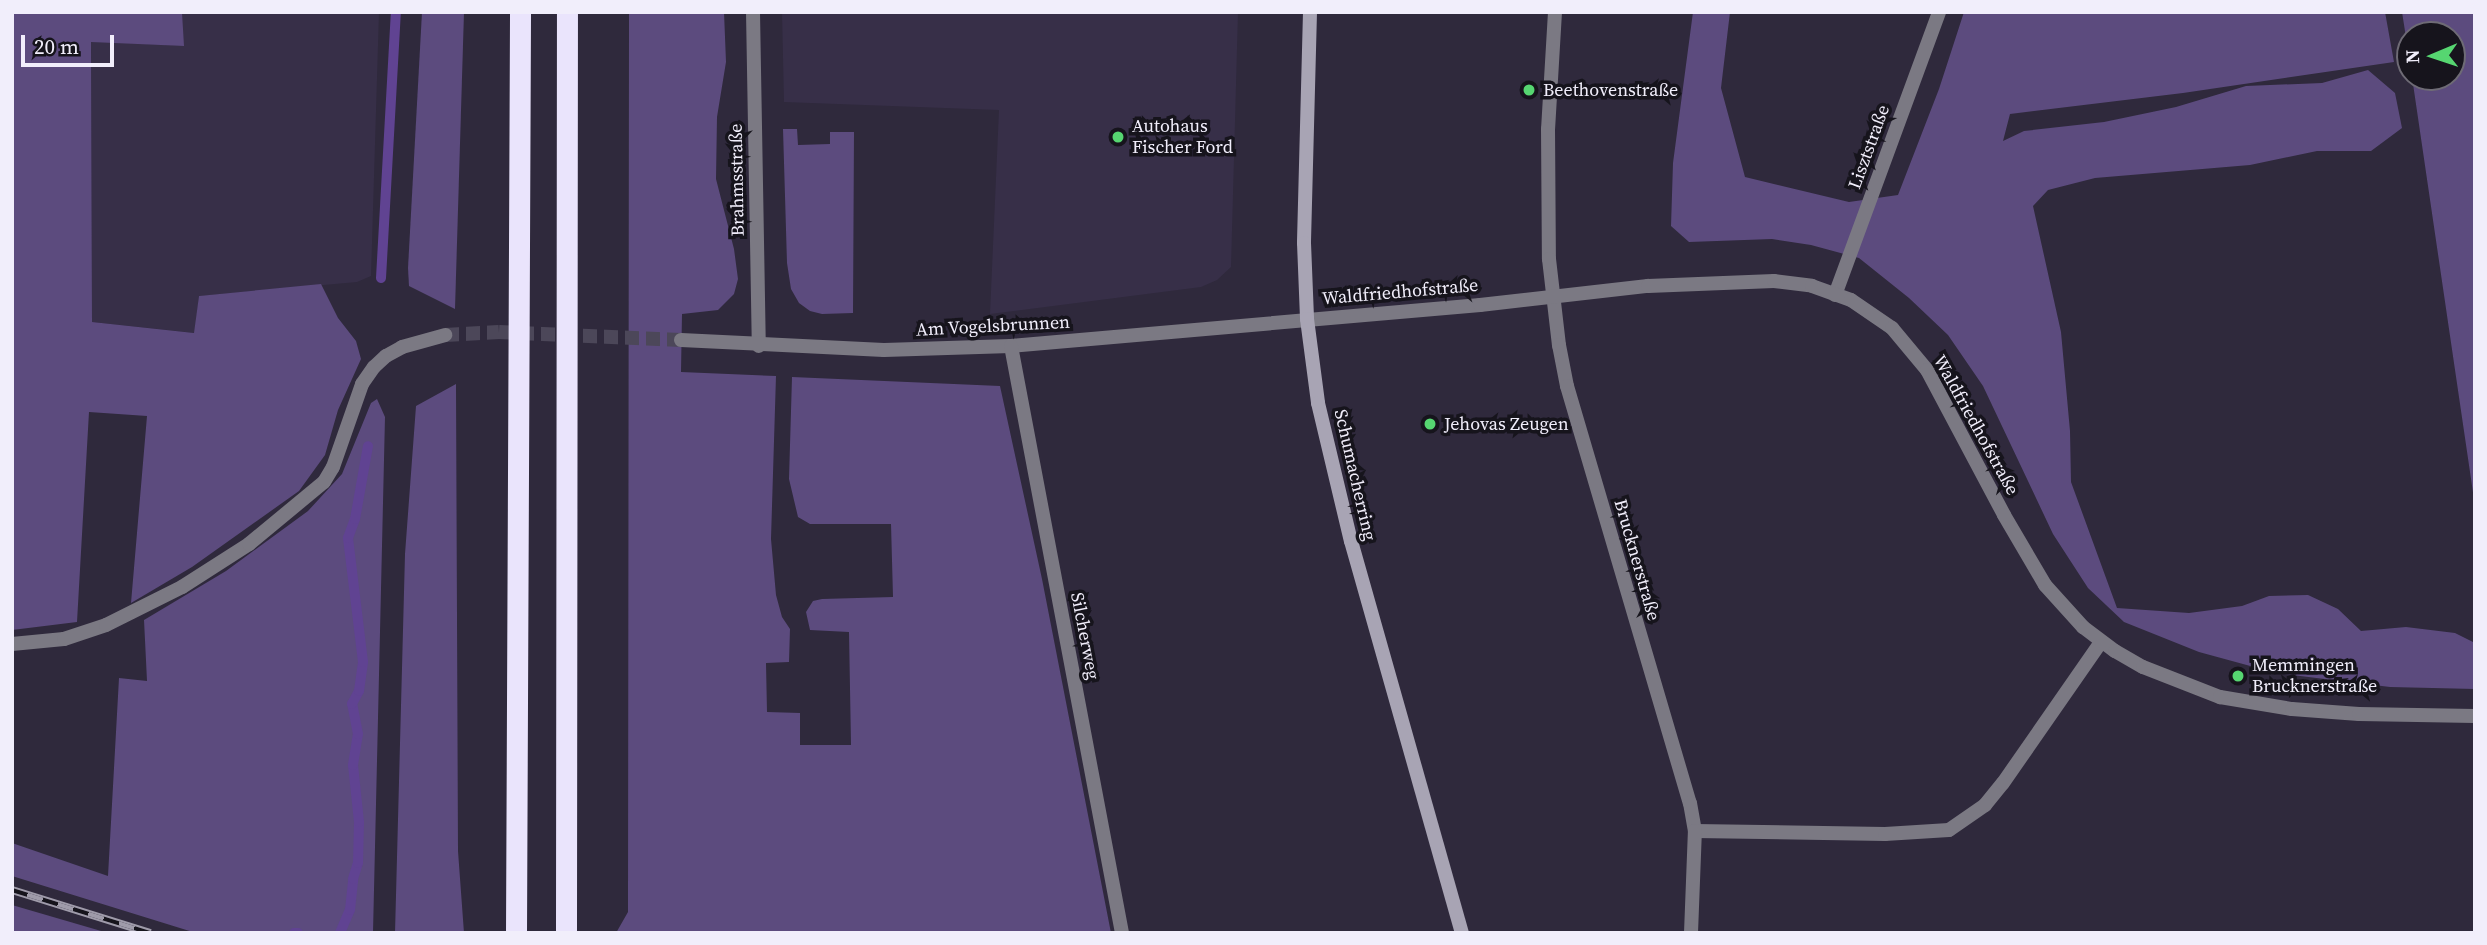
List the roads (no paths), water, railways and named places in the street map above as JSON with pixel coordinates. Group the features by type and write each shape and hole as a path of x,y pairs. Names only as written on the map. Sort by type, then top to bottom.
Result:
{"highway":[{"path":"516,933 520,12"},
{"path":"566,933 568,12"}],"main road":[{"name":"Schumacherring","path":"1310,12 1304,243 1307,319 1318,403 1351,541 1430,810 1462,933"}],"street":[{"name":"Brahmsstraße","path":"753,12 760,346"},
{"path":"1553,297 1548,129 1555,12"},
{"name":"Lisztstraße","path":"1835,295 1939,12"},
{"name":"Waldfriedhofstraße","path":"1307,319 1660,285 1774,281 1812,286 1851,300 1892,328 1927,370 2004,515 2045,585 2068,612 2101,642 2143,667 2220,697 2292,709 2345,713 2475,716"},
{"name":"Brucknerstraße","path":"1553,297 1567,386 1690,803 1695,831 1691,933"},
{"name":"Am Vogelsbrunnen","path":"681,340 760,346 884,350 1011,346 1307,319"},
{"path":"12,644 64,639 106,625 181,587 249,544 324,482 333,467 362,384 374,367 402,347 445,335"},
{"name":"Silcherweg","path":"1011,346 1122,933"},
{"path":"1695,831 1885,834 1949,830 1985,805 2003,783 2101,642"}],"waterway":[{"path":"381,278 396,12"},
{"path":"340,933 350,910 353,879 358,863 359,822 353,765 358,734 352,704 359,691 363,662 348,538 355,519 368,446"}],"tunnel":[{"path":"445,335 499,332 681,340"}],"railway":[{"path":"12,890 150,933"}],"place":[{"name":"Beethovenstraße","path":"1529,90"},
{"name":"Autohaus Fischer Ford","path":"1118,137"},
{"name":"Jehovas Zeugen","path":"1430,424"},
{"name":"Memmingen Brucknerstraße","path":"2238,676"}]}
